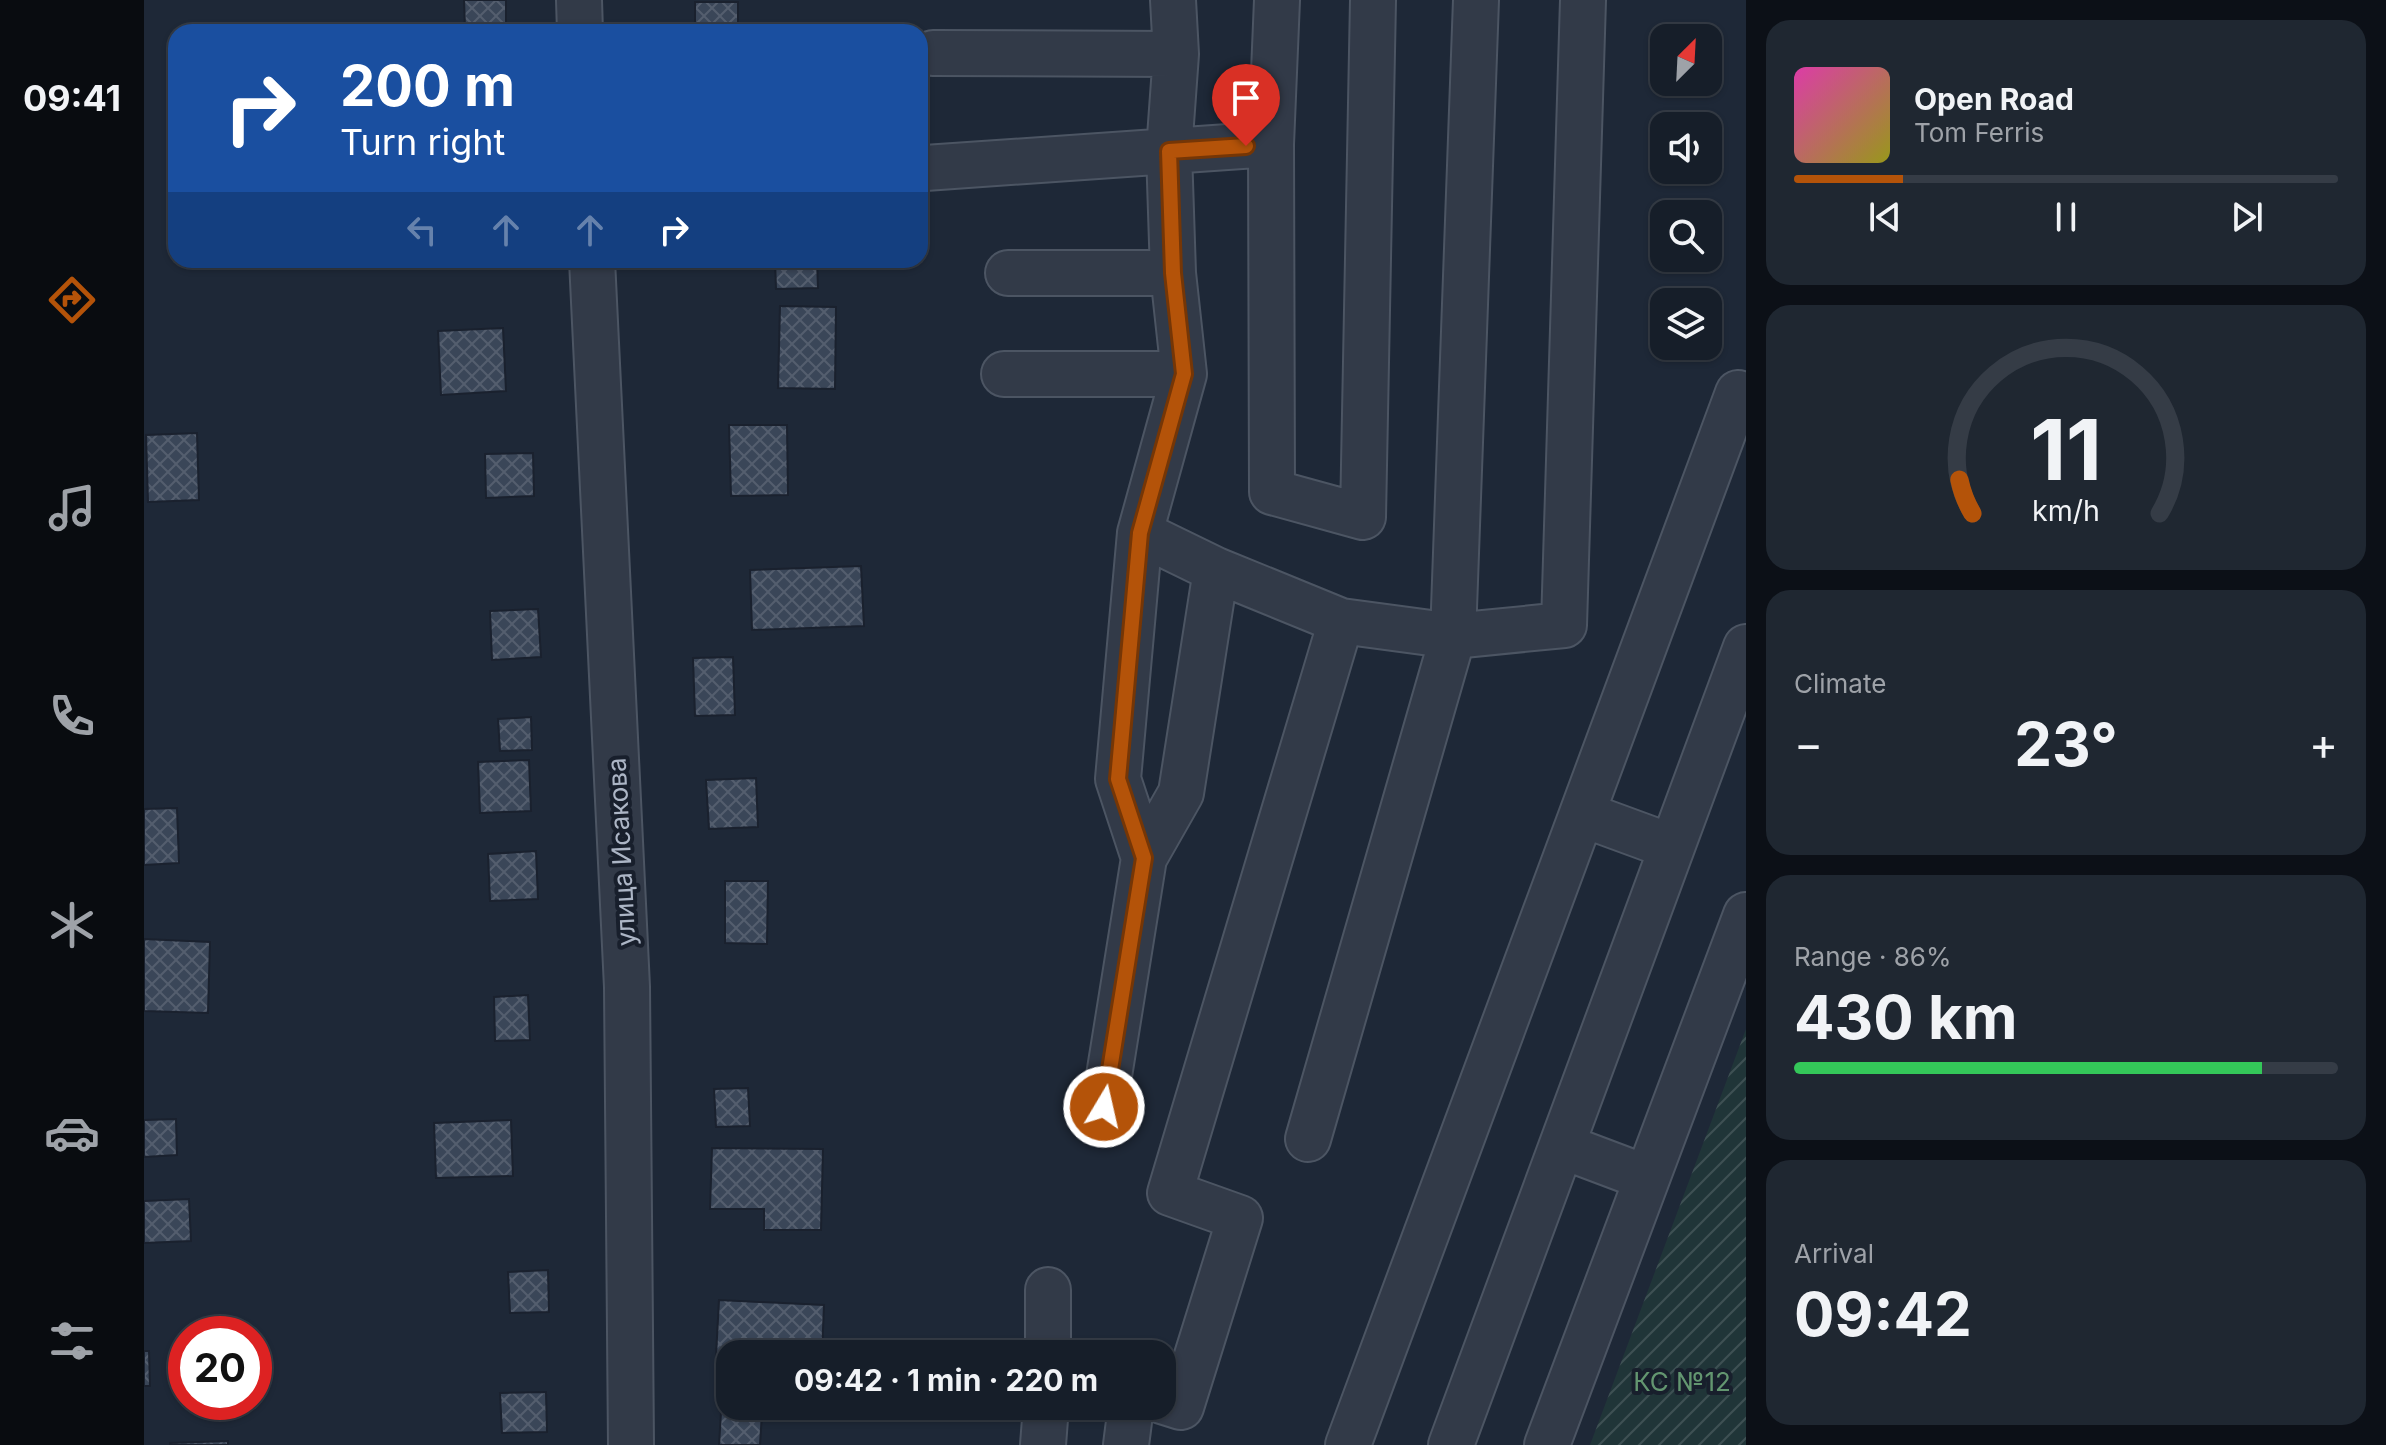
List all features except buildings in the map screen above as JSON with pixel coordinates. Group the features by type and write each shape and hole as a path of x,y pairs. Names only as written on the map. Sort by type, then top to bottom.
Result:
{"street":[{"path":"579,0 580,24"},
{"path":"1144,858 1118,779 1140,533 1184,374 1173,273 1169,151 1176,54 1173,0"},
{"path":"1277,0 1271,144 1272,492 1363,517 1373,0"},
{"path":"1308,1139 1453,636 1476,0"},
{"path":"1140,533 1216,570 1341,621 1453,636 1564,625 1583,0"},
{"path":"933,53 1176,54"},
{"path":"928,168 1271,144"},
{"name":"улица Исакова","path":"592,268 627,987 631,1445"},
{"path":"1008,273 1173,273"},
{"path":"1004,374 1184,374"},
{"path":"1348,1445 1738,393"},
{"path":"1104,1107 1144,858 1181,793 1216,570"},
{"path":"1176,1405 1181,1407 1240,1218 1170,1193 1341,621"},
{"path":"1451,1445 1746,647"},
{"path":"1582,814 1672,847"},
{"path":"1547,1445 1746,915"},
{"path":"1562,1146 1647,1178"},
{"path":"1048,1290 1048,1340"},
{"path":"1043,1445 1045,1420"},
{"path":"1126,1445 1129,1420"}],"green space":[{"name":"КС №12","path":"1746,1029 1746,1445 1590,1445"}],"route":[{"path":"1104,1107 1144,858 1118,779 1140,533 1184,374 1173,273 1169,151 1246,146"}]}
